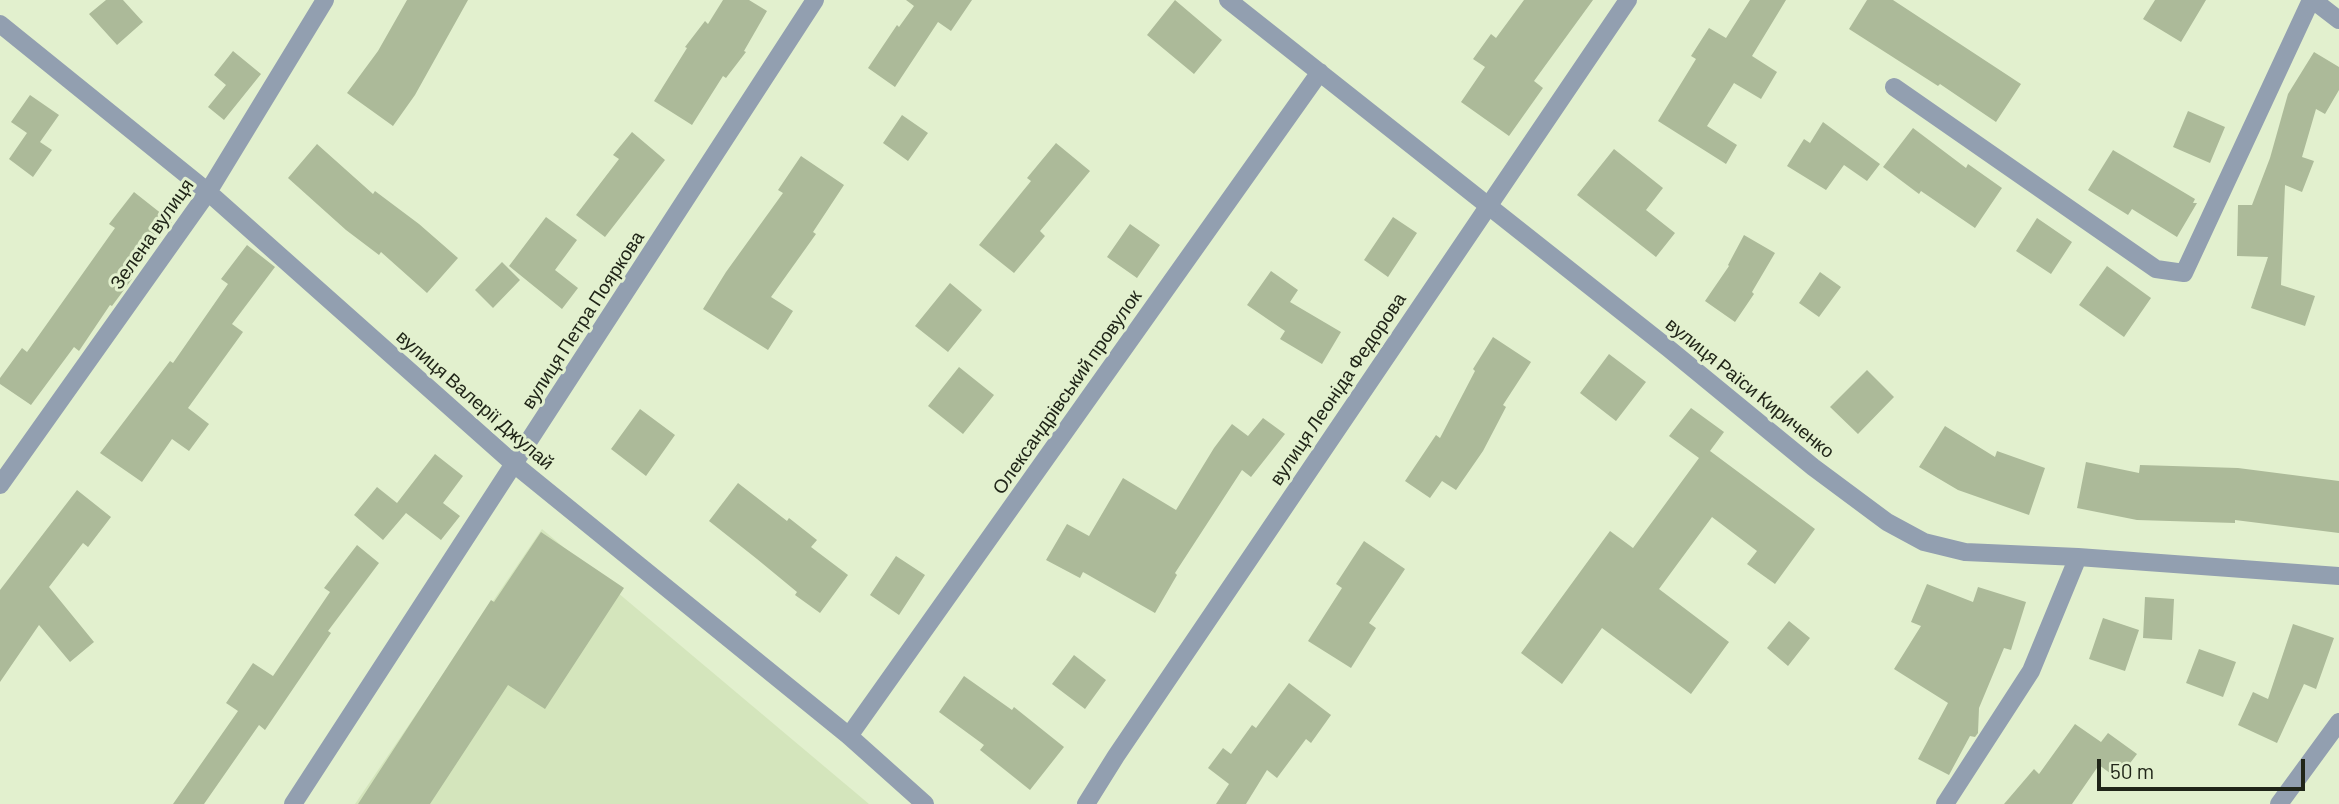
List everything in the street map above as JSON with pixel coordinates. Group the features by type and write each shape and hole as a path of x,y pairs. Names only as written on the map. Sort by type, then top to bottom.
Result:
{"street":[{"name":"Зелена вулиця","path":"0,485 208,192 325,0"},
{"name":"вулиця Петра Пояркова","path":"293,804 815,0"},
{"name":"вулиця Раїси Кириченко","path":"1228,0 1813,467 1887,523 1924,541 1965,552 2078,557 2339,576"},
{"name":"вулиця Леоніда Федорова","path":"1086,804 1628,0"},
{"path":"1894,87 2156,269 2184,274 2312,0 2339,20"},
{"name":"вулиця Валерії Джулай","path":"0,24 208,192 514,464 849,736 925,804"},
{"name":"Олександрівський провулок","path":"849,736 1320,72"},
{"path":"1945,804 2031,671 2078,557"},
{"path":"2279,804 2339,722"}],"shaded area":[{"path":"542,529 869,804 355,804"}],"building":[{"path":"106,0 123,0 143,22 117,45 89,14"},
{"path":"407,0 468,0 415,95 393,126 347,93 378,51"},
{"path":"723,0 749,0 767,11 744,51 746,52 726,78 723,76 692,125 654,101 687,48 685,47 705,21 708,24"},
{"path":"906,0 972,0 951,31 938,22 895,87 868,68 897,25 899,27 914,6"},
{"path":"1175,0 1222,40 1194,74 1147,35"},
{"path":"1524,0 1593,0 1534,81 1543,88 1509,136 1461,102 1485,67 1473,59 1491,34 1496,38"},
{"path":"1750,0 1786,0 1752,56 1777,72 1761,99 1734,83 1707,126 1737,145 1726,164 1658,121 1696,59 1691,56 1709,28 1726,38"},
{"path":"1867,0 1893,0 2021,84 1996,122 1940,84 1938,86 1849,29"},
{"path":"2155,0 2206,0 2181,42 2143,19"},
{"path":"233,51 261,74 224,120 208,107 226,85 214,75"},
{"path":"2314,52 2339,67 2339,90 2325,114 2316,109 2302,157 2314,161 2302,192 2285,185 2281,285 2315,296 2305,326 2251,308 2268,257 2237,256 2238,205 2252,205 2270,158 2288,94"},
{"path":"30,95 59,115 40,142 52,150 33,177 9,159 27,133 11,122"},
{"path":"2188,111 2225,127 2210,163 2173,147"},
{"path":"902,115 928,133 908,161 883,143"},
{"path":"1823,122 1880,164 1867,181 1844,165 1826,190 1787,166 1804,139 1810,143"},
{"path":"1913,128 1966,168 1968,164 2002,188 1975,228 1921,191 1919,194 1883,167"},
{"path":"632,132 665,160 605,237 576,215 619,159 613,155"},
{"path":"1056,143 1090,171 1040,231 1045,236 1014,273 979,245 1031,181 1027,178"},
{"path":"317,144 373,194 375,191 419,224 458,258 427,293 381,252 379,255 346,230 288,178"},
{"path":"1614,149 1663,188 1646,210 1675,233 1656,257 1577,195"},
{"path":"2113,150 2195,199 2193,203 2197,203 2177,237 2132,209 2128,215 2088,190"},
{"path":"801,156 844,185 813,232 816,234 771,297 793,311 768,350 703,309 783,193 778,190"},
{"path":"134,192 172,222 79,351 74,347 31,405 0,384 0,378 22,348 27,352 115,228 109,224"},
{"path":"546,217 577,240 555,270 578,288 562,309 509,266"},
{"path":"1393,217 1417,233 1388,277 1364,260"},
{"path":"2037,218 2072,242 2051,274 2016,251"},
{"path":"1130,224 1160,245 1137,278 1107,257"},
{"path":"1744,235 1775,253 1752,292 1754,294 1735,322 1705,301 1729,266"},
{"path":"247,245 275,267 232,324 243,332 188,408 209,424 189,451 172,439 142,482 100,453 170,361 173,363 228,284 221,279"},
{"path":"502,262 520,280 493,308 475,290"},
{"path":"2107,266 2151,298 2124,337 2079,305"},
{"path":"1271,271 1298,290 1290,302 1341,332 1322,364 1280,339 1285,331 1247,305"},
{"path":"1820,272 1841,287 1819,317 1799,303"},
{"path":"950,283 982,310 948,352 915,326"},
{"path":"1493,337 1531,362 1503,405 1506,407 1483,451 1456,490 1442,481 1430,498 1405,481 1436,435 1440,438 1475,371 1473,369"},
{"path":"1609,354 1646,382 1616,421 1580,393"},
{"path":"959,367 994,395 963,434 928,406"},
{"path":"1867,370 1894,397 1858,434 1830,407"},
{"path":"1691,408 1724,432 1710,451 1815,529 1775,584 1747,564 1757,551 1712,517 1659,589 1729,642 1691,694 1602,628 1562,684 1521,653 1610,531 1633,548 1699,458 1669,436"},
{"path":"640,409 675,435 646,476 611,449"},
{"path":"1263,418 1285,434 1251,477 1242,470 1175,573 1177,575 1155,613 1083,572 1080,578 1046,560 1067,524 1089,536 1123,478 1176,510 1232,424 1248,436"},
{"path":"1945,426 1995,457 1997,451 2045,468 2029,515 1958,490 1919,467"},
{"path":"435,454 463,476 443,503 460,516 441,540 406,513 383,540 354,515 377,487 397,503"},
{"path":"2086,462 2139,473 2140,465 2238,468 2339,481 2339,533 2235,520 2235,523 2137,520 2077,508"},
{"path":"738,483 787,521 789,518 817,540 811,547 848,575 820,613 709,521"},
{"path":"77,490 111,517 88,547 83,543 49,587 94,642 70,662 39,625 0,682 0,590"},
{"path":"541,532 624,588 545,709 508,685 430,804 358,804 491,600 494,602"},
{"path":"1364,541 1405,569 1369,623 1376,628 1351,668 1308,641 1342,588 1336,584"},
{"path":"357,545 379,563 328,631 331,633 265,730 259,725 204,804 173,804 238,711 226,703 253,663 273,676 330,592 324,588"},
{"path":"896,556 925,575 899,615 870,595"},
{"path":"1927,584 1973,602 1978,587 2026,602 2011,650 2004,648 1979,708 1978,733 1975,737 1970,736 1949,775 1918,759 1948,703 1894,669 1921,626 1911,622"},
{"path":"2145,597 2174,599 2172,640 2143,638"},
{"path":"2103,618 2139,630 2125,671 2089,659"},
{"path":"1789,621 1810,638 1788,666 1767,648"},
{"path":"2293,624 2334,638 2316,689 2304,684 2277,743 2238,725 2253,692 2268,699"},
{"path":"2199,649 2236,662 2223,697 2186,683"},
{"path":"1074,655 1106,680 1085,709 1052,684"},
{"path":"964,676 1012,710 1014,707 1064,747 1030,790 980,750 984,745 939,712"},
{"path":"1289,683 1331,715 1311,743 1306,739 1277,778 1267,770 1246,804 1216,804 1229,784 1208,768 1223,748 1231,754 1252,725 1256,728"},
{"path":"2075,724 2101,742 2108,733 2137,754 2118,779 2099,765 2072,804 2004,804 2034,769 2039,774"}]}
